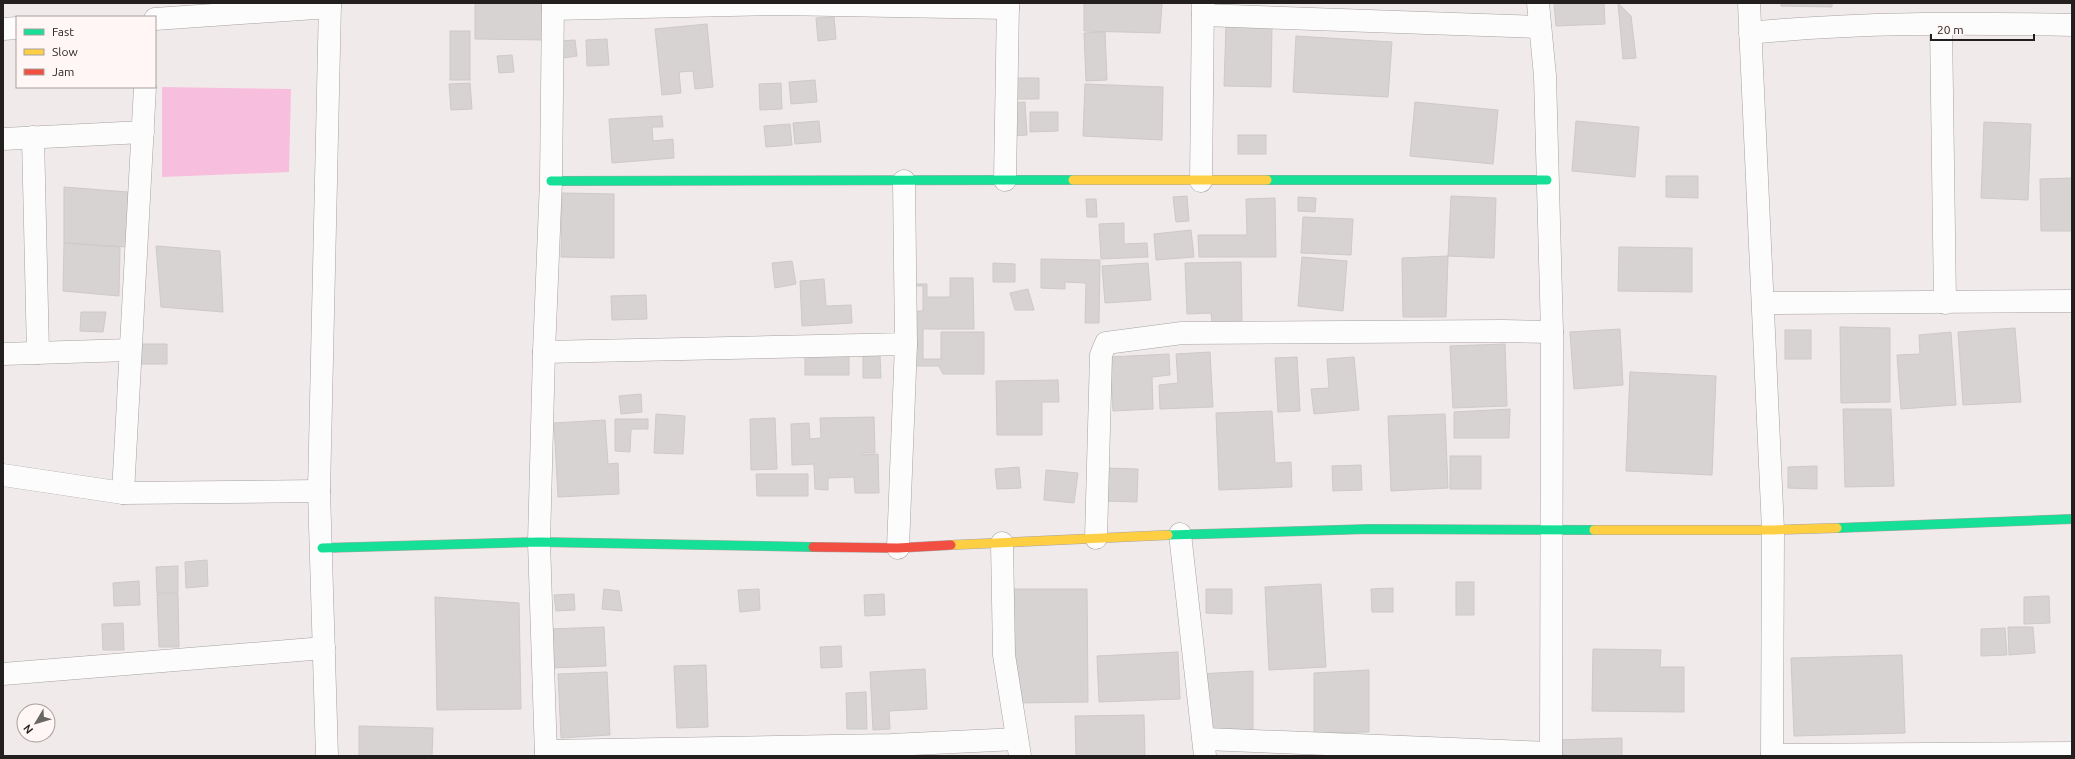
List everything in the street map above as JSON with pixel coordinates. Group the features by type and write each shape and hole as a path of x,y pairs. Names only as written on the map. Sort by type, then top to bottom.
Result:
{"street":[{"path":"1180,534 1205,748 1551,754 1552,332 1545,76 1538,3"},
{"path":"1749,3 1773,530 1772,755 1937,755 2017,752 2072,753"},
{"path":"1002,543 1004,655 1018,747 546,754 539,542 544,352 551,181 553,6 778,4 1008,5 1005,180"},
{"path":"156,19 330,5 319,491 322,548 327,756"},
{"path":"1201,181 1203,9 1540,27"},
{"path":"1941,25 1945,303"},
{"path":"1750,33 1814,27 2072,25"},
{"path":"3,29 16,28"},
{"path":"123,493 145,88"},
{"path":"3,139 143,132"},
{"path":"33,137 38,353"},
{"path":"551,181 1547,180"},
{"path":"898,548 906,344 904,181"},
{"path":"1762,304 2072,301"},
{"path":"1096,538 1101,355 1106,343 1182,333 1552,332"},
{"path":"544,352 906,344"},
{"path":"3,354 130,350"},
{"path":"3,475 123,493 319,491"},
{"path":"322,548 539,542 898,548 1180,534 1369,529 1773,530 2072,519"},
{"path":"3,674 324,648"}],"shaded area":[{"path":"162,87 291,89 289,172 162,177"}],"building":[{"path":"475,3 547,3 546,40 475,39"},
{"path":"1084,3 1162,3 1160,33 1084,31"},
{"path":"1554,3 1604,3 1605,24 1556,26"},
{"path":"1618,3 1631,16 1636,58 1623,59"},
{"path":"1781,3 1832,3 1832,7 1781,6"},
{"path":"834,17 836,39 818,41 816,18"},
{"path":"707,24 713,87 695,89 693,71 679,72 681,93 662,95 655,29"},
{"path":"1226,25 1272,26 1271,87 1224,86"},
{"path":"450,31 470,31 470,80 450,80"},
{"path":"1105,32 1107,80 1086,81 1084,33"},
{"path":"1296,36 1392,42 1388,97 1293,92"},
{"path":"607,39 609,65 587,66 586,40"},
{"path":"575,40 577,56 563,58 561,41"},
{"path":"512,55 514,72 499,73 497,56"},
{"path":"1007,78 1039,78 1039,99 1008,99"},
{"path":"815,80 817,102 791,104 789,82"},
{"path":"470,83 472,109 451,110 449,84"},
{"path":"781,83 782,109 760,110 759,84"},
{"path":"1085,84 1163,87 1162,140 1083,136"},
{"path":"1025,102 1027,135 1011,136 1009,103"},
{"path":"1415,102 1498,110 1493,164 1410,156"},
{"path":"1030,112 1058,112 1058,131 1030,132"},
{"path":"662,116 663,127 652,127 653,141 673,139 674,158 612,163 609,119"},
{"path":"819,121 821,142 795,144 793,123"},
{"path":"1576,121 1639,127 1635,177 1572,171"},
{"path":"1984,122 2031,124 2028,200 1981,198"},
{"path":"790,124 792,145 766,147 764,126"},
{"path":"1238,135 1266,135 1266,154 1238,154"},
{"path":"1666,176 1698,176 1698,198 1666,197"},
{"path":"2072,178 2072,231 2041,231 2040,179"},
{"path":"64,187 128,192 128,247 64,243"},
{"path":"562,193 614,194 614,258 561,257"},
{"path":"1187,196 1189,221 1176,222 1173,197"},
{"path":"1451,196 1496,198 1494,258 1448,256"},
{"path":"1298,197 1316,198 1315,212 1298,211"},
{"path":"1275,198 1276,257 1199,257 1198,235 1247,235 1246,199"},
{"path":"1086,199 1096,199 1097,217 1087,217"},
{"path":"1303,217 1353,219 1351,255 1301,253"},
{"path":"1124,223 1124,244 1147,243 1148,257 1101,259 1099,224"},
{"path":"1191,230 1194,257 1156,260 1154,234"},
{"path":"64,243 120,247 119,296 63,291"},
{"path":"156,246 220,251 223,312 161,307"},
{"path":"1619,247 1692,248 1692,292 1618,291"},
{"path":"1448,256 1446,317 1403,317 1402,258"},
{"path":"1302,257 1347,261 1343,311 1298,306"},
{"path":"1041,259 1100,260 1099,323 1085,323 1086,283 1065,282 1065,289 1041,288"},
{"path":"792,261 796,284 775,288 772,263"},
{"path":"1241,262 1242,321 1212,322 1211,313 1187,314 1185,263"},
{"path":"993,263 1015,264 1015,282 993,282"},
{"path":"1148,263 1151,300 1105,303 1102,266"},
{"path":"950,278 973,278 974,329 923,329 923,359 941,359 941,332 984,332 984,374 943,374 939,366 909,366 908,311 923,311 923,286 907,286 907,284 927,284 927,297 950,297"},
{"path":"824,279 826,306 851,305 852,323 802,326 800,281"},
{"path":"1028,289 1034,310 1015,310 1010,293"},
{"path":"646,295 647,319 612,320 611,296"},
{"path":"81,312 106,312 103,332 80,331"},
{"path":"1840,327 1890,328 1890,402 1841,403"},
{"path":"2015,328 2021,402 1963,405 1958,332"},
{"path":"1620,329 1623,385 1574,389 1570,332"},
{"path":"1785,330 1811,330 1811,359 1785,359"},
{"path":"1951,332 1956,405 1901,409 1897,355 1920,354 1919,335"},
{"path":"139,344 167,344 167,364 140,364"},
{"path":"1505,344 1507,406 1453,408 1450,346"},
{"path":"1210,352 1213,407 1160,409 1159,385 1178,383 1176,354"},
{"path":"1169,354 1170,375 1152,377 1153,409 1113,411 1110,357"},
{"path":"863,355 880,355 881,378 863,378"},
{"path":"805,356 849,356 849,375 805,375"},
{"path":"1297,357 1300,411 1278,412 1275,358"},
{"path":"1354,357 1359,410 1314,414 1311,389 1329,388 1327,359"},
{"path":"1630,372 1716,376 1712,475 1626,471"},
{"path":"1058,380 1059,402 1042,402 1042,435 997,435 996,381"},
{"path":"641,394 642,412 621,414 619,396"},
{"path":"1510,409 1509,438 1454,438 1454,412"},
{"path":"1843,409 1891,409 1894,486 1845,487"},
{"path":"1272,411 1275,463 1291,462 1292,487 1219,490 1216,413"},
{"path":"656,414 685,416 683,454 654,453"},
{"path":"1445,414 1448,488 1391,491 1388,416"},
{"path":"874,417 875,453 863,453 862,455 878,454 879,493 855,493 854,477 828,478 828,490 815,489 814,464 792,465 791,424 809,423 810,439 821,438 820,418"},
{"path":"775,418 777,469 751,470 750,419"},
{"path":"615,419 648,419 648,429 631,429 630,452 615,451"},
{"path":"605,420 608,464 618,463 619,494 558,497 554,423"},
{"path":"1450,456 1481,456 1481,489 1450,489"},
{"path":"1361,465 1362,490 1333,491 1332,466"},
{"path":"1817,466 1817,489 1788,488 1788,467"},
{"path":"1019,467 1021,488 997,489 995,469"},
{"path":"1104,468 1138,469 1137,502 1105,501"},
{"path":"1046,470 1078,473 1074,503 1044,500"},
{"path":"756,474 808,474 808,496 757,496"},
{"path":"207,560 208,586 186,588 185,562"},
{"path":"178,566 178,593 157,593 156,567"},
{"path":"139,581 140,605 114,606 113,583"},
{"path":"1456,582 1474,582 1474,615 1456,615"},
{"path":"1321,584 1326,667 1269,670 1265,587"},
{"path":"1393,588 1393,612 1372,612 1371,589"},
{"path":"604,589 619,591 622,611 602,609"},
{"path":"759,589 760,610 740,612 738,590"},
{"path":"1013,589 1087,589 1088,702 1015,703"},
{"path":"1206,589 1232,589 1232,614 1206,613"},
{"path":"157,594 178,594 179,647 159,647"},
{"path":"574,594 575,610 556,611 554,595"},
{"path":"884,594 885,615 865,616 864,595"},
{"path":"2049,596 2050,623 2024,624 2024,597"},
{"path":"435,597 519,603 521,709 437,710"},
{"path":"123,623 124,650 103,650 102,624"},
{"path":"604,627 606,666 551,668 550,629"},
{"path":"2008,627 2033,627 2035,653 2009,655"},
{"path":"2005,628 2007,655 1981,656 1981,629"},
{"path":"841,646 842,667 821,668 820,647"},
{"path":"1593,649 1661,650 1660,667 1684,667 1684,712 1592,711"},
{"path":"1178,652 1180,699 1099,702 1097,656"},
{"path":"1902,655 1905,733 1794,736 1791,658"},
{"path":"706,665 708,727 677,728 674,666"},
{"path":"925,669 927,709 889,711 890,729 873,730 870,672"},
{"path":"1369,670 1369,732 1314,733 1314,673"},
{"path":"1253,671 1253,733 1198,734 1198,674"},
{"path":"607,672 610,735 561,738 558,674"},
{"path":"866,692 867,729 847,729 846,693"},
{"path":"1144,715 1145,756 1076,756 1075,716"},
{"path":"359,726 433,728 432,756 359,756"},
{"path":"1622,738 1622,756 1556,756 1556,740"}],"traffic: fast":[{"path":"551,181 1073,180"},
{"path":"1267,180 1547,180"},
{"path":"1837,528 2072,519"},
{"path":"1168,535 1369,529 1594,530"},
{"path":"322,548 539,542 813,547"}],"traffic: slow":[{"path":"1073,180 1267,180"},
{"path":"1594,530 1773,530 1837,528"},
{"path":"951,545 1168,535"}],"traffic: jam":[{"path":"813,547 898,548 951,545"}]}
